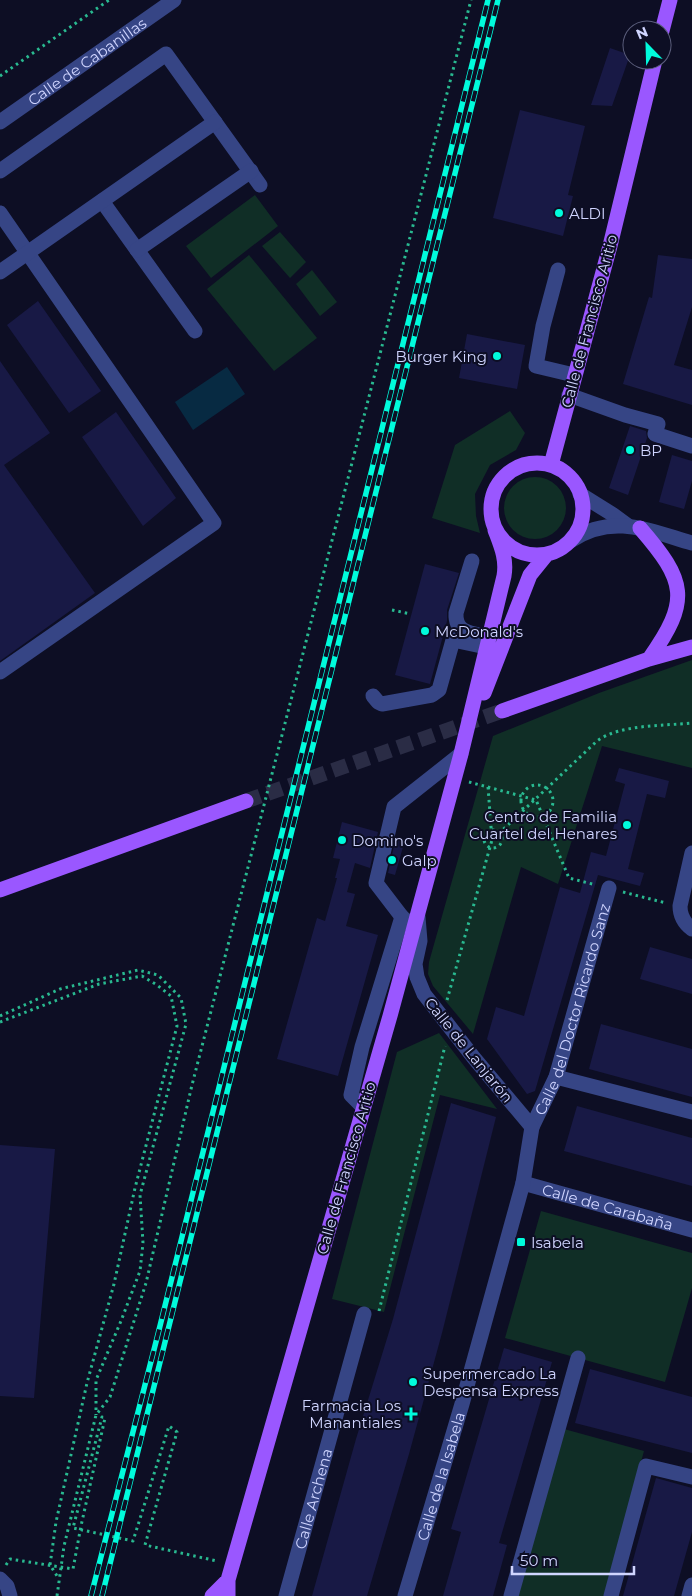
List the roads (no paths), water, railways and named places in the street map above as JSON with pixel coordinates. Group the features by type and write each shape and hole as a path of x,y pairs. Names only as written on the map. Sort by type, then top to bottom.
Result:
{"main road":[{"path":"664,20 667,1"},
{"name":"Calle de Francisco Aritio","path":"551,465 610,246 653,70"},
{"path":"533,463 551,465 566,473 576,485 580,494 584,514 580,528 572,540 560,549 547,554 532,556 517,552 504,543 495,530 490,513 492,495 501,479 515,468 533,463"},
{"path":"633,526 660,550 670,567 677,590 678,603 675,616 664,639 649,659"},
{"name":"Calle de Francisco Aritio","path":"228,1596 228,1580 232,1565 408,947 408,922 417,911 461,754 506,566 503,551 495,530"},
{"name":"Calle de Francisco Aritio","path":"461,754 530,575 547,554"},
{"path":"649,659 692,639"},
{"path":"502,711 649,659 692,647"},
{"path":"0,890 246,801"},
{"path":"212,1596 228,1580"}],"street":[{"name":"Calle de Cabanillas","path":"0,122 174,0"},
{"path":"0,171 166,54 260,185"},
{"path":"0,272 215,122"},
{"path":"137,250 250,171"},
{"path":"102,201 195,332"},
{"path":"0,213 214,523 0,672"},
{"path":"558,270 543,326 536,366 574,375"},
{"path":"569,395 625,415 658,424 655,434 692,446"},
{"path":"580,494 633,526"},
{"path":"572,540 594,529 633,526 691,538"},
{"path":"472,561 455,620 457,626 462,630 488,642"},
{"path":"373,696 382,704 432,695 439,690 453,640 488,642"},
{"path":"363,1108 351,1095 362,1047 392,950 408,922 376,884 394,807 461,754"},
{"path":"692,853 680,906 680,912 686,924 692,929"},
{"name":"Calle del Doctor Ricardo Sanz","path":"532,1127 556,1077 609,888"},
{"name":"Calle de Lanjarón","path":"417,911 420,941 415,964 417,977 424,994 445,1023 532,1127"},
{"path":"392,950 408,947"},
{"path":"556,1077 692,1112"},
{"path":"523,1183 532,1127"},
{"name":"Calle de Carabaña","path":"523,1183 692,1230"},
{"name":"Calle de la Isabela","path":"405,1596 462,1404 523,1183"},
{"name":"Calle Archena","path":"286,1596 364,1314"},
{"path":"511,1596 578,1358"},
{"path":"611,1596 646,1466 692,1477"},
{"path":"2,1573 10,1596"},
{"path":"689,1596 692,1585"}],"water":[{"path":"227,367 245,394 193,430 175,402"}],"tunnel":[{"path":"246,801 502,711"}],"railway":[{"path":"91,1596 158,1334 488,0"},
{"path":"102,1596 498,0"}],"place":[{"name":"ALDI","path":"559,213"},
{"name":"Burger King","path":"497,356"},
{"name":"BP","path":"630,450"},
{"name":"McDonald's","path":"425,631"},
{"name":"Centro de Familia Cuartel del Henares","path":"627,825"},
{"name":"Domino's","path":"342,840"},
{"name":"Galp","path":"392,860"},
{"name":"Isabela","path":"521,1242"},
{"name":"Supermercado La Despensa Express","path":"413,1382"},
{"name":"Farmacia Los Manantiales","path":"411,1414"}]}
